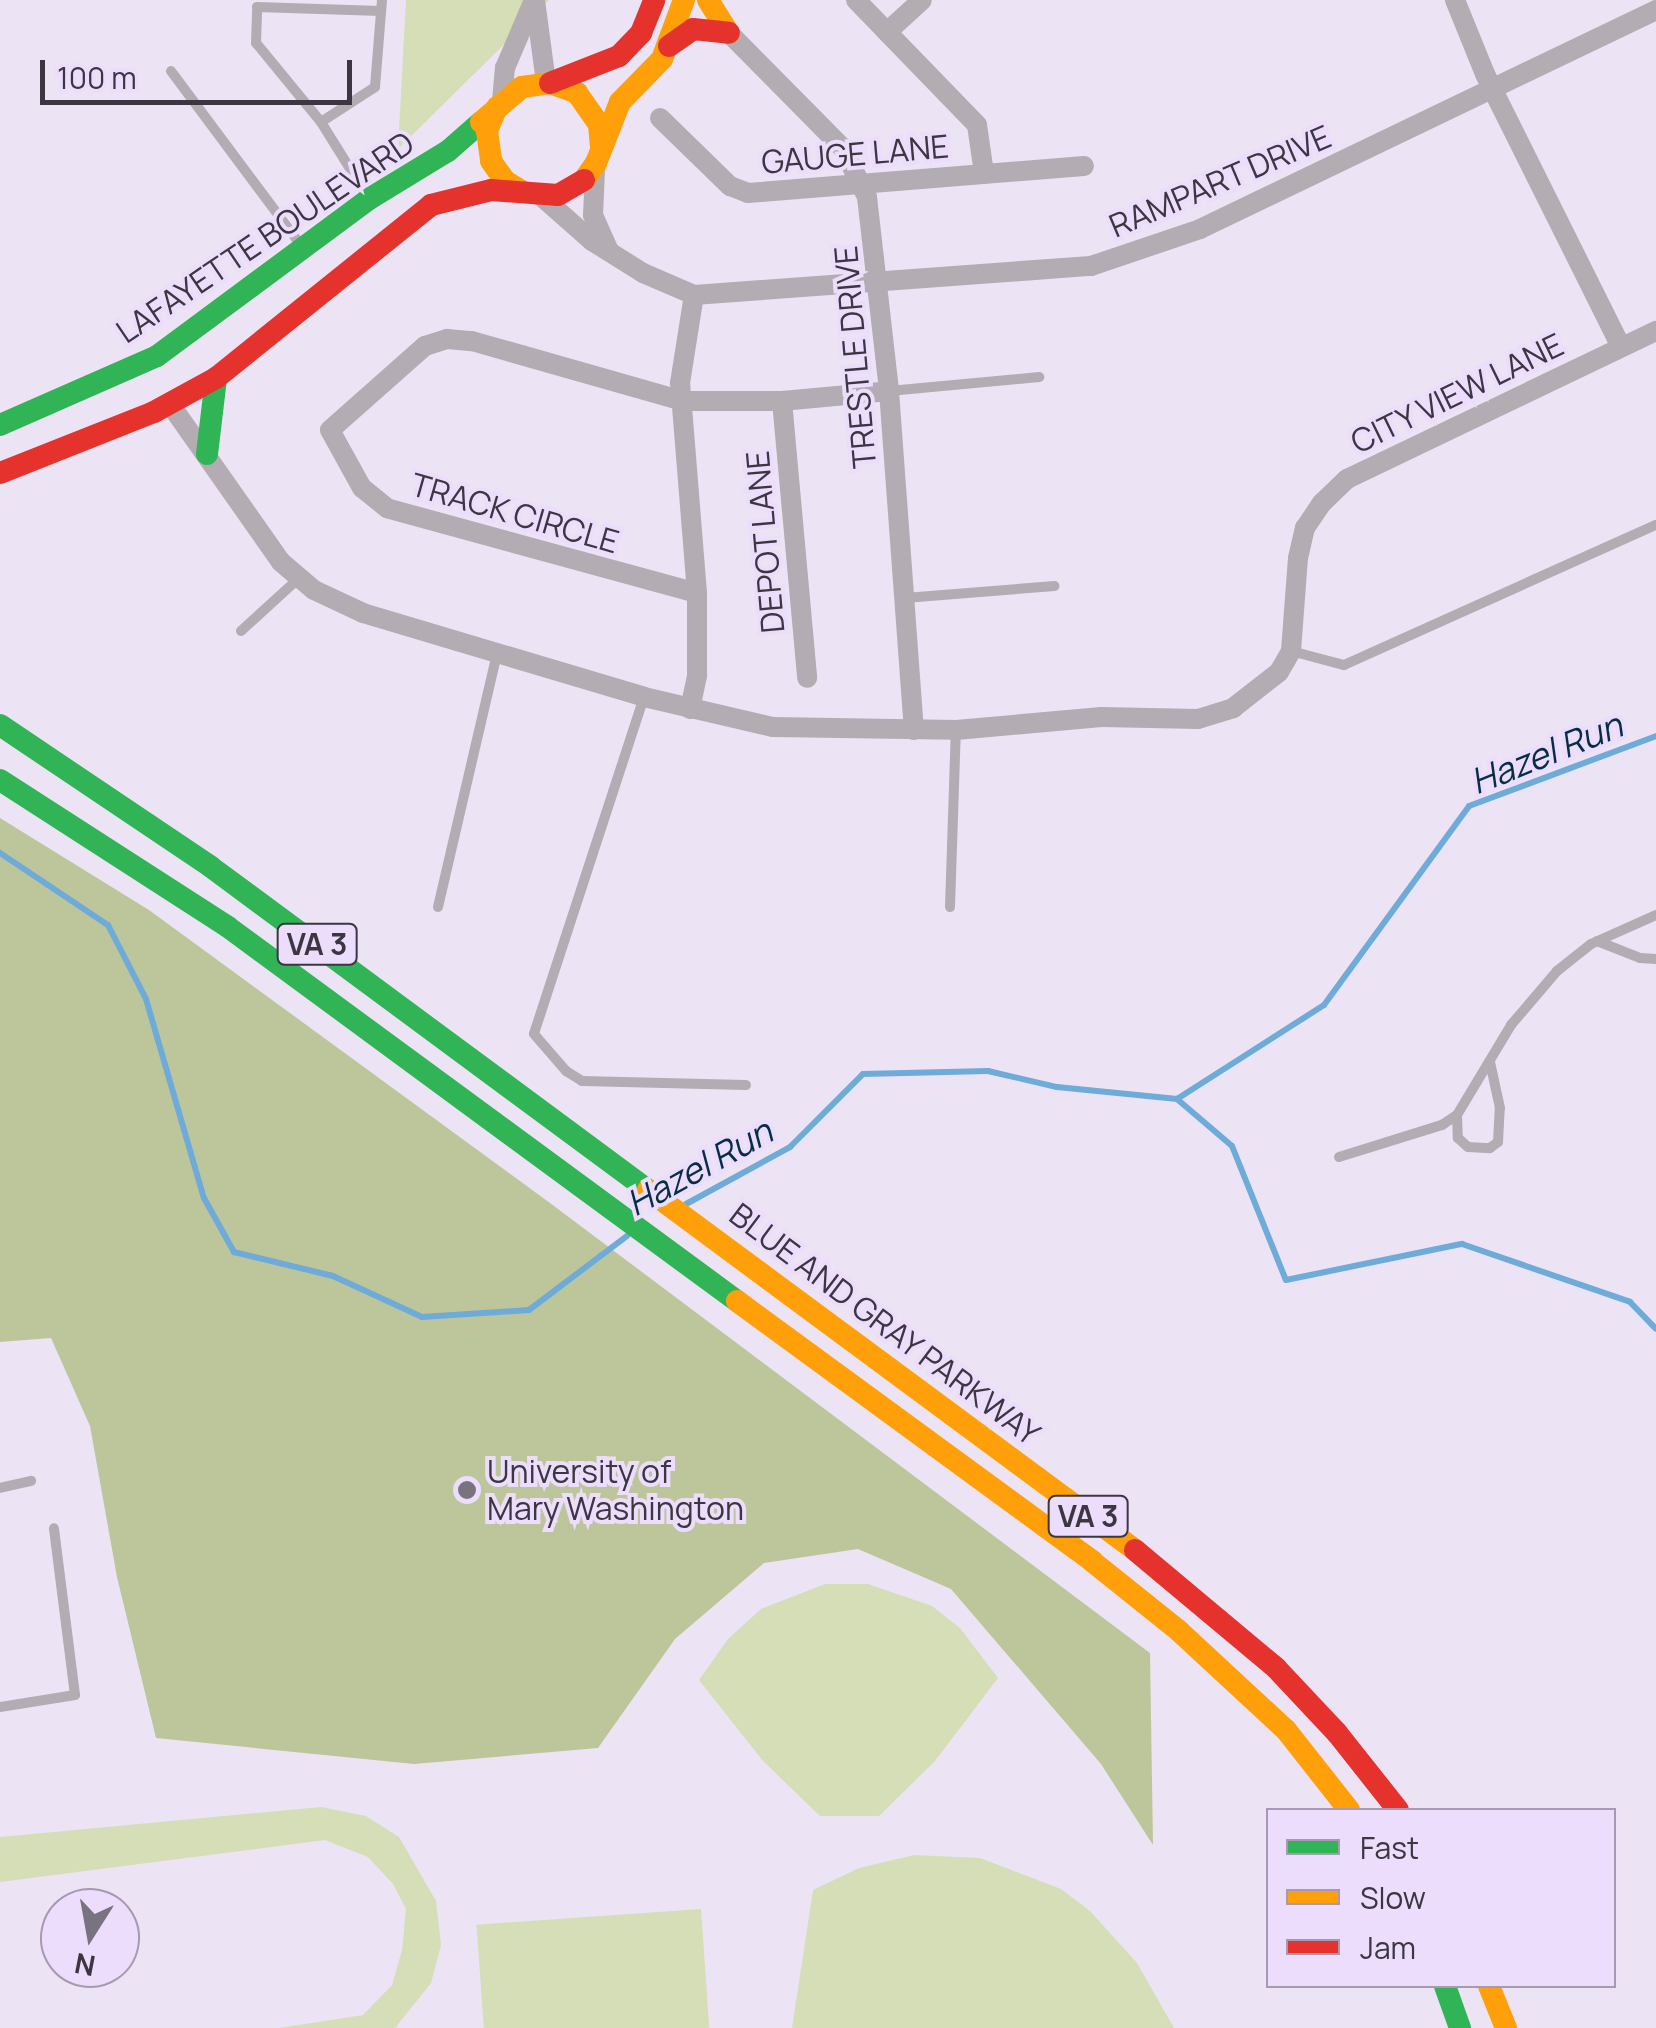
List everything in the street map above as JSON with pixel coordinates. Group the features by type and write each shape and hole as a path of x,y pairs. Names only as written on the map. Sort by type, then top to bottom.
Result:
{"main road":[{"name":"LAFAYETTE BOULEVARD","path":"0,425 144,364 369,200 448,151 522,87 592,70 618,56 641,33 654,0"},
{"path":"598,155 620,102 652,71 669,46 684,0"},
{"path":"708,0 729,33"},
{"path":"669,46 693,29 729,33"},
{"path":"548,82 569,88 591,107 599,124 598,155"},
{"path":"500,103 487,131 491,160 505,182 533,195"},
{"name":"LAFAYETTE BOULEVARD","path":"0,473 170,404 216,378 431,205 472,192 533,195 581,184 598,155"},
{"path":"170,404 162,372 178,341"},
{"path":"207,454 208,412 216,378"},
{"name":"BLUE AND GRAY PARKWAY","path":"0,725 211,867 744,1258 1221,1617 1337,1732 1396,1808"},
{"name":"VA 3","path":"0,780 228,928 1093,1562 1179,1631 1286,1730 1347,1808"},
{"path":"1446,1988 1460,2028"},
{"path":"1491,1988 1506,2028"}],"street":[{"path":"534,0 548,82"},
{"path":"500,103 505,68 534,0"},
{"path":"856,0 977,125 984,174"},
{"path":"887,32 922,0"},
{"path":"1454,0 1494,91 1621,347"},
{"name":"RAMPART DRIVE","path":"533,195 579,232 643,273 694,295 1091,266 1200,229 1656,10"},
{"name":"TRESTLE DRIVE","path":"729,33 842,148 863,184 874,232 914,730"},
{"name":"GAUGE LANE","path":"660,118 730,186 741,191 1084,166"},
{"path":"598,155 592,211 608,249"},
{"path":"690,709 697,674 697,592 680,369 694,295"},
{"name":"CITY VIEW LANE","path":"1291,652 1298,558 1305,528 1322,503 1348,479 1656,331"},
{"name":"TRACK CIRCLE","path":"682,401 472,341 448,338 425,346 330,430 362,488 387,508 697,592"},
{"path":"682,401 782,401 888,391"},
{"name":"DEPOT LANE","path":"782,401 807,678"},
{"path":"170,404 281,562 298,579 363,613 690,709 773,727 914,730 1100,717 1198,719 1233,708 1252,695 1279,672 1291,652"}],"lane":[{"path":"321,122 375,87 381,6 257,7 256,43 321,122 369,200"},
{"path":"172,71 304,250"},
{"path":"888,391 1039,377"},
{"path":"1291,652 1344,665 1656,525"},
{"path":"241,631 298,579"},
{"path":"905,598 1055,586"},
{"path":"438,907 497,653"},
{"path":"644,697 534,1034 566,1070 582,1081 746,1085"},
{"path":"950,906 956,730"},
{"path":"1338,1157 1442,1124 1457,1115 1535,994 1597,941 1656,915"},
{"path":"1597,941 1640,958 1656,958"},
{"path":"1457,1115 1458,1138 1468,1147 1490,1148 1498,1142 1500,1108 1490,1061"},
{"path":"0,1488 31,1482"},
{"path":"0,1707 74,1695 54,1528"}],"green space":[{"path":"406,0 549,0 398,149"},
{"path":"0,818 149,910 550,1203 1150,1653 1153,1845 1101,1764 951,1589 858,1549 764,1563 675,1639 598,1748 414,1764 156,1738 117,1577 90,1426 51,1338 0,1342"},
{"path":"825,1584 868,1584 932,1606 960,1628 998,1678 935,1761 879,1816 820,1816 763,1761 699,1680 728,1639 761,1609"},
{"path":"321,1807 366,1816 399,1837 436,1901 441,1945 431,1983 395,2028 279,2028 363,2015 392,1985 402,1950 406,1909 393,1884 368,1857 325,1840 0,1882 0,1837"},
{"path":"914,1855 980,1858 1061,1889 1090,1911 1137,1963 1174,2028 792,2028 813,1890 859,1868"},
{"path":"701,1909 709,2028 484,2028 477,1925"}],"waterway":[{"name":"Hazel Run","path":"686,1204 790,1147 863,1074 988,1071 1057,1087 1177,1099 1324,1005 1469,806 1656,736"},
{"name":"Hazel Run","path":"0,853 108,925 146,999 204,1198 234,1252 333,1276 422,1317 529,1310 627,1236"},
{"path":"1177,1099 1232,1146 1286,1280 1462,1244 1630,1302 1656,1329"}],"traffic: fast":[{"path":"0,425 157,356 369,199 448,151 481,122"},
{"path":"207,454 216,378"},
{"path":"0,725 211,867 648,1190"},
{"path":"0,780 228,927 737,1301"},
{"path":"1446,1988 1460,2028"}],"traffic: slow":[{"path":"584,180 596,163 620,102 662,59 684,0"},
{"path":"708,0 729,33"},
{"path":"481,122 522,87 550,83 577,93 599,124 601,146"},
{"path":"497,107 487,131 491,161 505,181 523,192"},
{"path":"648,1190 1135,1550"},
{"path":"737,1301 1093,1562 1179,1631 1286,1730 1347,1808"},
{"path":"1490,1988 1506,2028"}],"traffic: jam":[{"path":"550,83 619,56 641,33 654,0"},
{"path":"669,46 693,29 729,33"},
{"path":"0,473 154,412 216,378 431,205 491,190 558,195 584,180"},
{"path":"1135,1550 1276,1668 1337,1733 1396,1808"}],"place":[{"name":"University of Mary Washington","path":"467,1490"}]}
